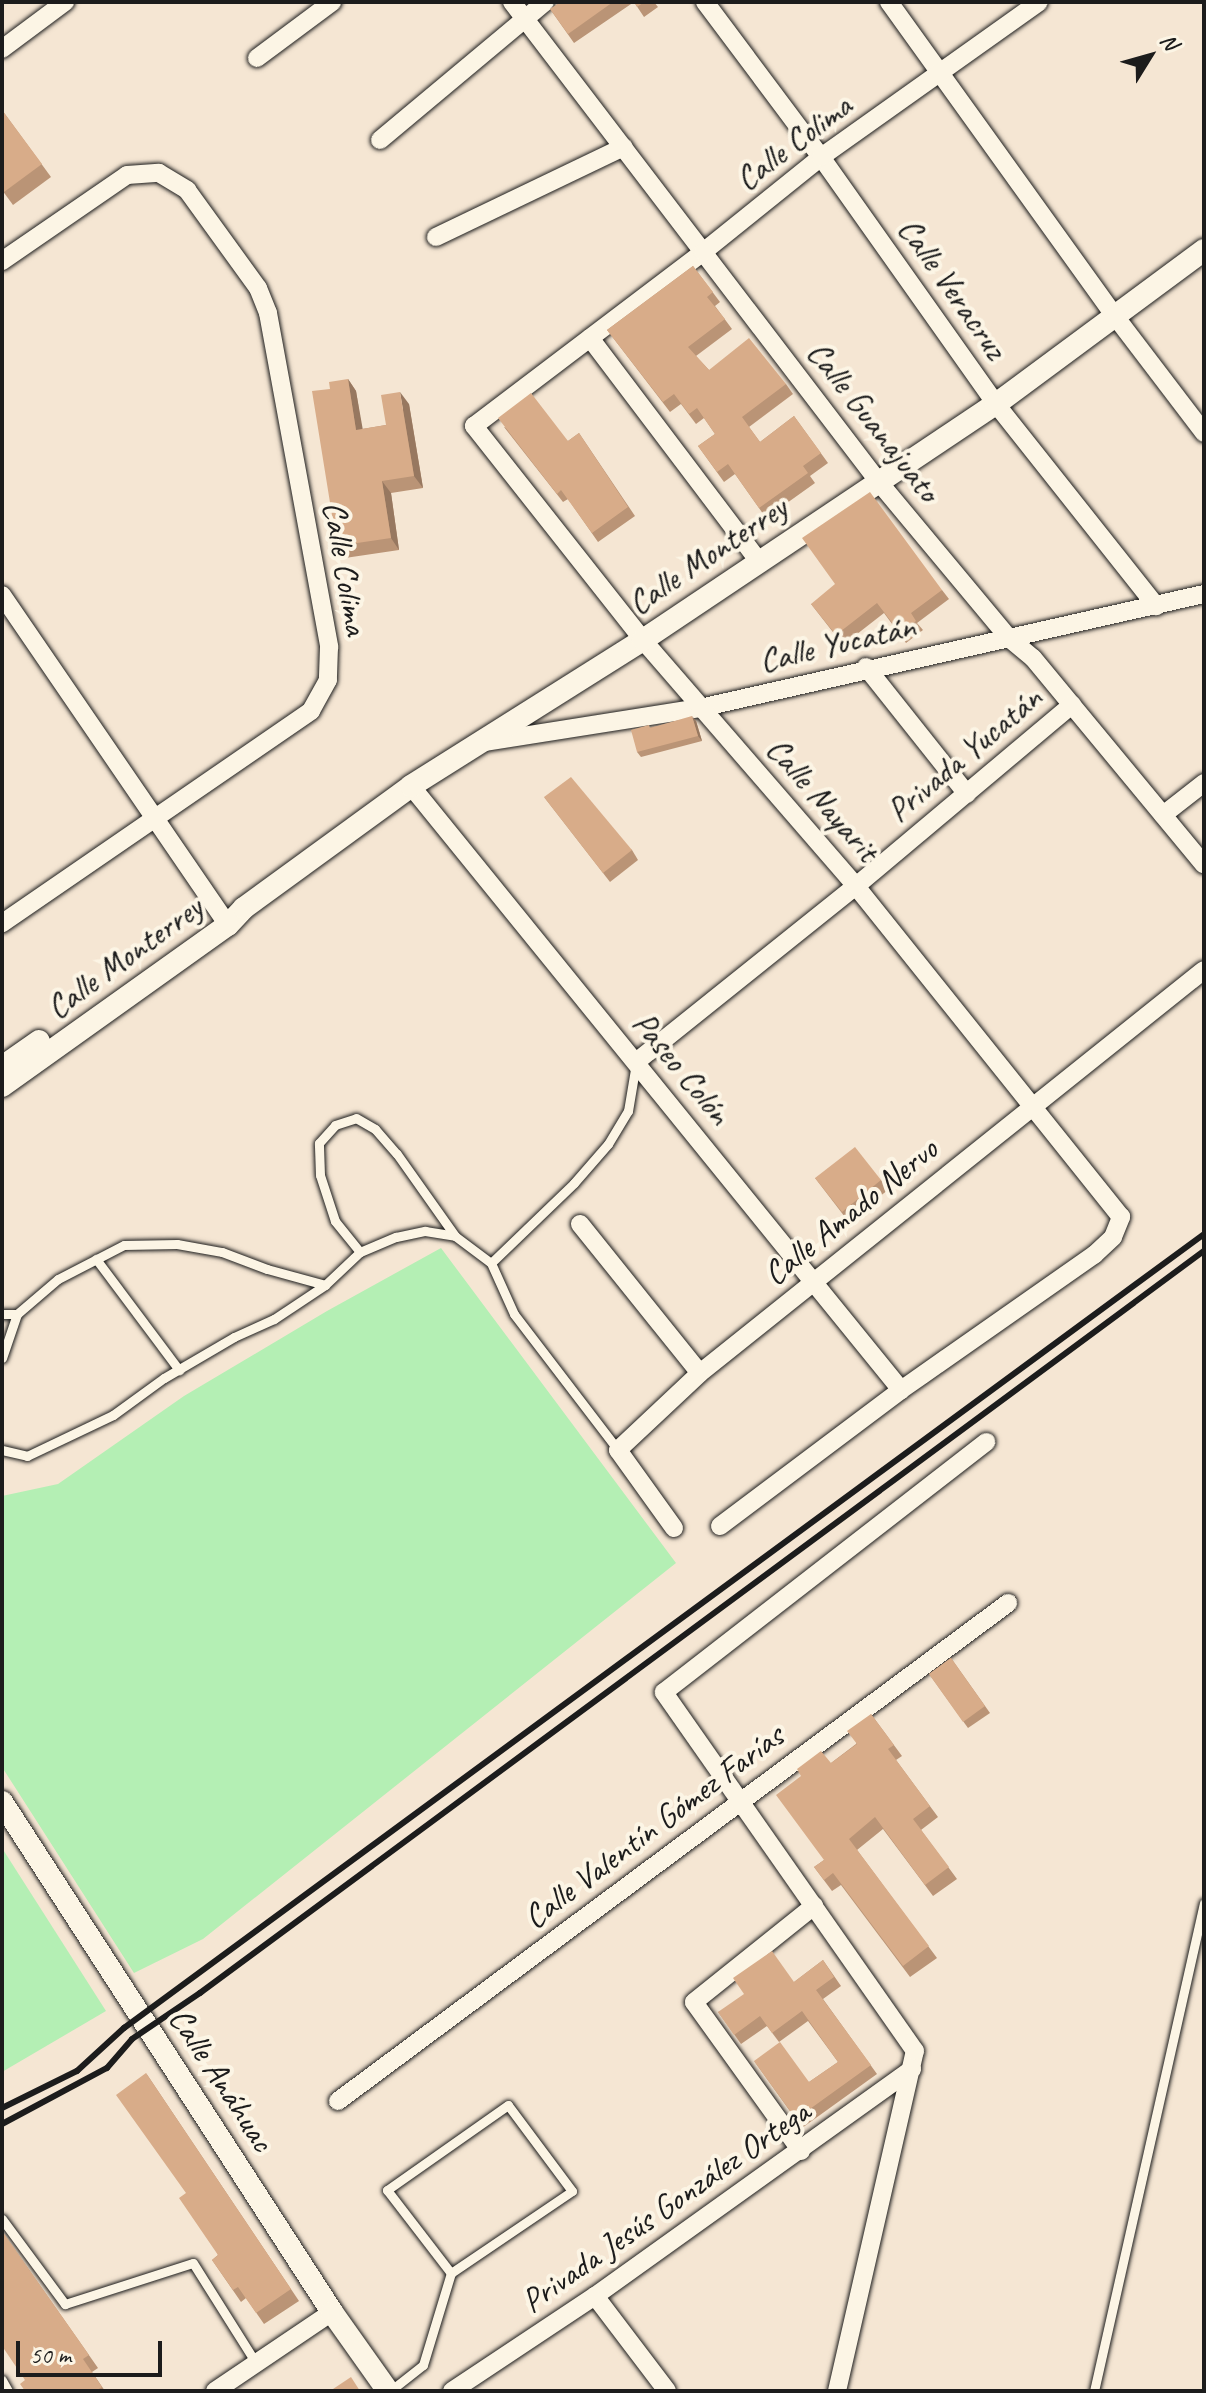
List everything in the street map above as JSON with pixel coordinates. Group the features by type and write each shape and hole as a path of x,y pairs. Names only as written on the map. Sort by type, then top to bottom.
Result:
{"street":[{"path":"2,49 65,2"},
{"path":"257,58 332,2"},
{"name":"Calle Guanajuato","path":"512,2 878,481 1009,638 1033,658 1204,865"},
{"path":"380,140 545,2"},
{"name":"Calle Veracruz","path":"705,2 821,157 996,404 1156,606"},
{"path":"889,2 1115,316 1204,433"},
{"name":"Calle Colima","path":"474,426 703,252 821,157 942,74 1039,2"},
{"path":"436,237 624,147"},
{"name":"Calle Colima","path":"2,261 127,175 159,173 187,190 258,288 268,313 329,647 328,680 311,711 156,817"},
{"name":"Calle Monterrey","path":"2,1067 244,908 411,786 643,640 758,560 996,404 1204,250"},
{"path":"590,338 758,560"},
{"name":"Calle Nayarit","path":"474,426 643,640 856,886 1121,1217 1113,1237 1094,1255 901,1390"},
{"name":"Calle Yucatán","path":"482,742 700,708 866,667 1204,594"},
{"path":"2,595 225,920"},
{"path":"866,667 967,794"},
{"name":"Privada Yucatán","path":"636,1062 856,886 1072,705"},
{"path":"1163,815 1204,783"},
{"name":"Paseo Colón","path":"411,786 901,1390"},
{"path":"2,923 156,817"},
{"name":"Calle Monterrey","path":"2,1086 225,920"},
{"name":"Calle Amado Nervo","path":"618,1450 700,1373 1204,970"},
{"path":"580,1224 700,1373"},
{"path":"720,1526 901,1390"},
{"path":"837,2391 913,2060 742,1799 664,1692 986,1442"},
{"path":"618,1450 674,1528"},
{"name":"Calle Valentín Gómez Farías","path":"338,2101 1008,1603"},
{"name":"Calle Anáhuac","path":"2,1802 332,2312 389,2391"},
{"path":"801,2151 694,2002 814,1906"},
{"name":"Privada Jesús González Ortega","path":"452,2391 595,2296 801,2151 913,2060"},
{"path":"595,2296 667,2391"},
{"path":"215,2391 332,2312"}],"lane":[{"path":"491,1263 574,1183 608,1144 628,1111 636,1062"},
{"path":"360,1252 335,1221 320,1175 319,1143 335,1125 356,1118 375,1129 397,1154 455,1236 491,1263 514,1314 618,1450"},
{"path":"2,1450 27,1456 113,1415 179,1370 274,1319 325,1285 360,1252 396,1237 425,1231 455,1236"},
{"path":"2,1358 17,1314 58,1279 124,1245 177,1244 222,1252 267,1269 325,1285"},
{"path":"96,1259 179,1370"},
{"path":"2,1314 17,1314"},
{"path":"1094,2391 1204,1903"},
{"path":"389,2391 423,2365 451,2273 572,2191 508,2105 387,2190 451,2273"},
{"path":"2,2219 65,2304 193,2263 256,2363"},
{"path":"2,2380 8,2391"}],"green space":[{"path":"441,1248 676,1563 203,1939 134,1973 2,1767 2,1496 58,1484 184,1396"},
{"path":"2,1848 106,2011 2,2072"}],"building":[{"path":"561,2 613,2 568,34 550,9"},
{"path":"2,110 42,164 4,192 2,189"},
{"path":"693,266 713,292 707,297 725,319 688,347 709,370 749,338 786,384 742,417 760,442 794,416 821,453 803,466 808,473 759,508 728,464 717,472 698,446 715,434 697,408 689,414 674,394 663,402 607,330"},
{"path":"348,379 356,430 386,425 381,395 400,392 414,476 382,481 391,538 337,546 312,391 330,389 329,382"},
{"path":"531,393 568,441 579,433 628,507 592,533 561,490 557,494 498,418"},
{"path":"870,492 942,590 911,613 916,621 900,633 877,603 836,635 811,604 835,584 802,538"},
{"path":"692,716 698,736 637,752 631,730"},
{"path":"571,777 632,850 603,873 544,797"},
{"path":"855,1147 881,1180 842,1212 815,1178"},
{"path":"951,1658 985,1706 963,1722 929,1674"},
{"path":"871,1714 894,1745 888,1749 930,1806 913,1819 949,1867 925,1885 875,1817 849,1839 929,1946 903,1966 833,1873 824,1880 814,1867 824,1860 776,1795 801,1776 797,1769 821,1751 831,1763 857,1744 847,1731"},
{"path":"772,1951 794,1982 823,1960 834,1977 816,1990 871,2065 796,2119 754,2061 780,2042 809,2082 838,2062 802,2011 772,2033 760,2016 734,2035 718,2012 744,1994 733,1978"},
{"path":"146,2073 291,2289 256,2313 238,2287 233,2290 212,2260 218,2255 179,2198 186,2193 116,2095"},
{"path":"2,2231 89,2355 83,2359 102,2387 96,2391 25,2391 20,2384 25,2380 2,2346"},
{"path":"351,2377 360,2391 330,2391"}],"railway":[{"path":"2,2108 77,2071 124,2028 1204,1234"},
{"path":"2,2124 107,2068 132,2039 200,1993 1204,1251"}]}
